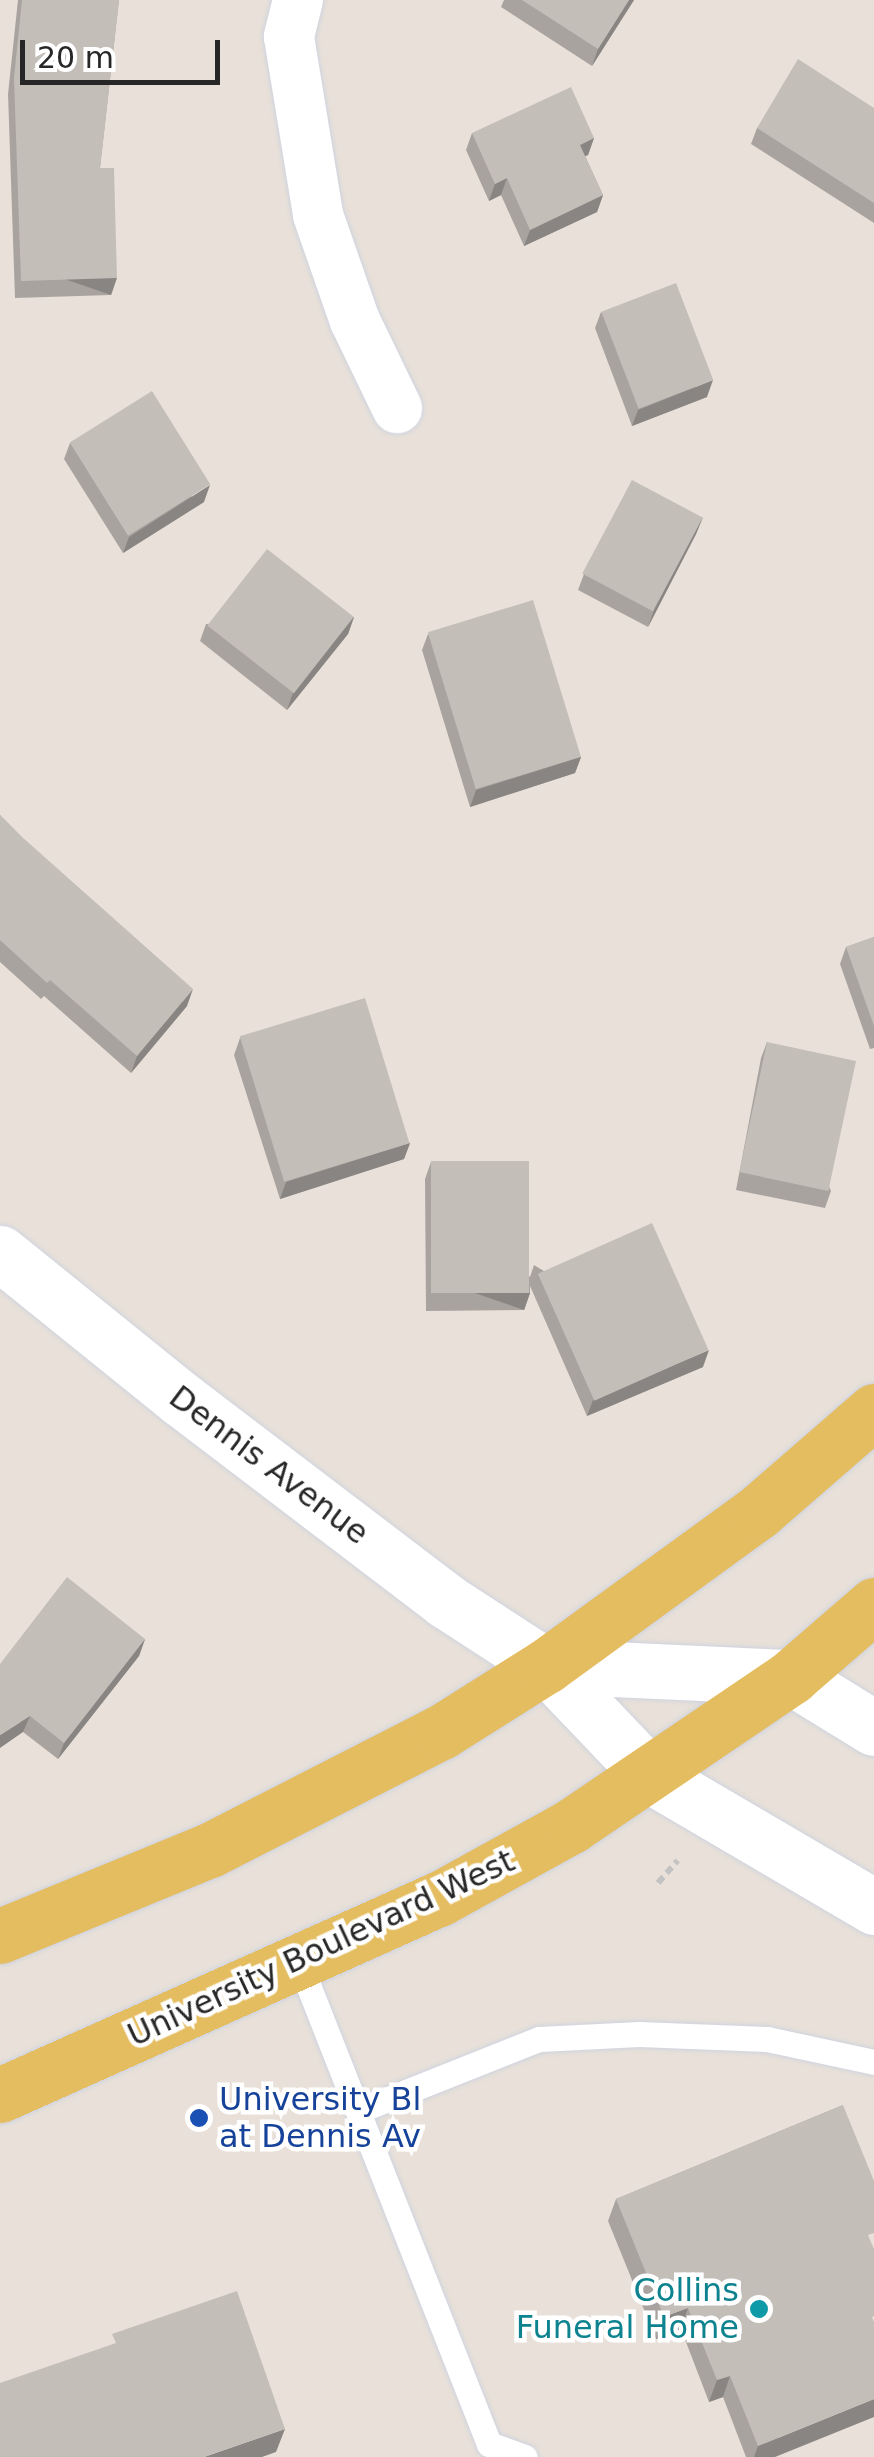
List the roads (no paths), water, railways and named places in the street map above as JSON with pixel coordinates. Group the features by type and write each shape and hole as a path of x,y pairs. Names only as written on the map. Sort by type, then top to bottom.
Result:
{"main road":[{"path":"0,1936 210,1850 441,1732 546,1666 758,1512 874,1411"},
{"name":"University Boulevard West","path":"0,2095 439,1899 650,1776 791,1677 874,1605"}],"street":[{"path":"298,0 289,37 318,216 355,321 398,408"},
{"name":"Dennis Avenue","path":"0,1253 181,1399 446,1601 546,1666 650,1776 874,1907"},
{"path":"546,1666 791,1677 874,1728"}],"lane":[{"path":"299,1962 489,2444 526,2457"},
{"path":"358,2111 538,2039 639,2034 767,2039 874,2062"}],"place":[{"name":"University Bl at Dennis Av","path":"199,2118"},
{"name":"Collins Funeral Home","path":"759,2309"}]}
